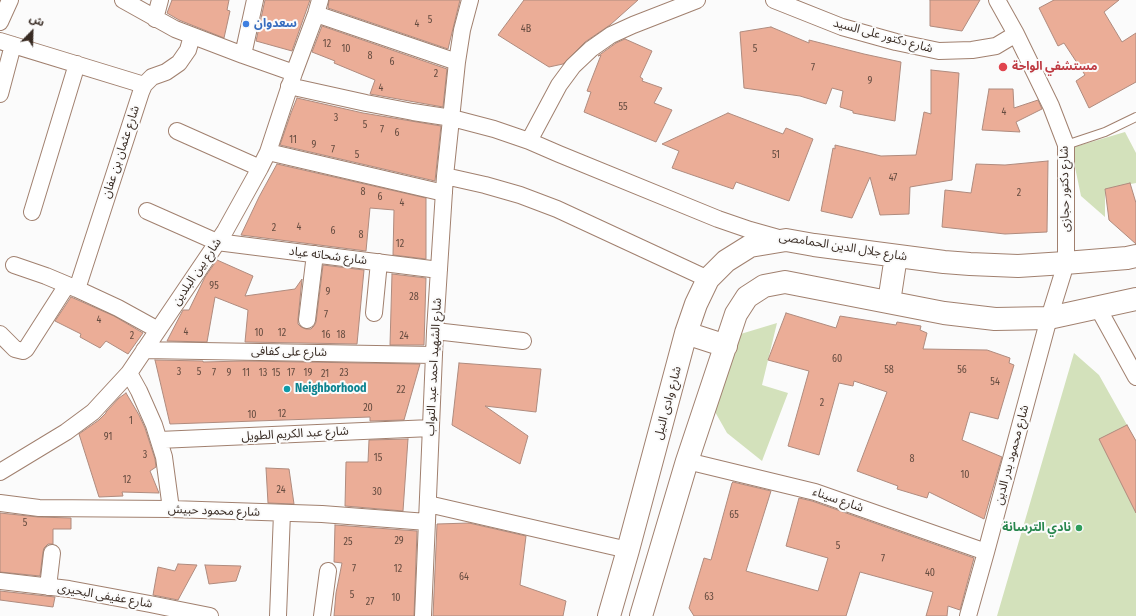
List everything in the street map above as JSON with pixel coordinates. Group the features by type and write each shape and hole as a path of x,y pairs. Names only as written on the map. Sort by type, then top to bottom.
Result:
{"main road":[{"name":"شارع جلال الدين الحمامصى","path":"786,240 944,262 1018,266 1127,258 1136,256"},
{"name":"شارع وادى النيل","path":"609,616 686,333 696,304 708,279 726,261 750,246 786,240"},
{"path":"889,302 896,256"},
{"path":"641,616 687,461 736,314 747,297 764,286 785,282 944,313 995,319 1049,318 1136,299"},
{"path":"686,333 726,346"}],"street":[{"path":"0,22 10,0"},
{"name":"شارع جلال الدين الحمامصى","path":"123,0 175,29 243,55 292,80 366,103 452,118 529,141 718,219 786,240"},
{"path":"155,19 160,0"},
{"path":"243,55 255,0"},
{"path":"452,118 457,62 462,30 470,0"},
{"path":"529,141 559,85 573,66 591,49 610,35 697,0"},
{"name":"شارع دكتور على السيد","path":"774,0 842,27 896,42 939,51 972,50 996,46 1016,34"},
{"name":"شارع دكتور حجازى","path":"997,0 1016,34 1051,106 1066,145 1066,256 1049,318"},
{"path":"318,7 457,62"},
{"name":"شارع بين البلدين","path":"0,472 66,432 93,412 129,373 217,242 246,195 260,168 268,152 318,7"},
{"path":"0,94 6,43 144,85 152,77 166,72 179,63 188,50 192,36"},
{"path":"32,212 77,64"},
{"name":"شارع عثمان بن عفان","path":"0,334 15,349 22,351 26,349 72,287 136,103 144,85"},
{"name":"شارع الشهيد احمد عبد التواب","path":"423,616 435,330 445,176 452,118"},
{"path":"177,131 260,168"},
{"path":"268,152 444,193"},
{"path":"445,176 513,193 557,209 708,279"},
{"name":"شارع شحاته عياد","path":"147,211 217,242 439,270"},
{"path":"307,320 315,254"},
{"path":"374,312 378,262"},
{"path":"14,265 72,287 118,308 158,330"},
{"path":"1098,308 1136,377"},
{"name":"شارع محمود بدر الدين","path":"968,616 1049,318"},
{"path":"435,330 523,341"},
{"name":"شارع على كفافى","path":"144,350 434,355"},
{"path":"129,373 151,418 164,457 171,509"},
{"name":"شارع عبد الكريم الطويل","path":"158,440 431,428"},
{"name":"شارع سيناء","path":"687,461 815,492 986,552"},
{"name":"شارع محمود حبيش","path":"0,503 39,508 171,509 322,514 427,522"},
{"path":"428,504 628,550"},
{"path":"278,616 282,513"},
{"path":"48,587 52,554"},
{"path":"322,616 328,571"},
{"name":"شارع عفيفى البحيرى","path":"0,581 48,587 150,604 210,616"}],"lane":[{"path":"1066,145 1105,132 1136,117"}],"green space":[{"path":"1125,132 1136,153 1136,183 1105,189 1105,217 1081,196 1071,148"},
{"path":"777,323 762,385 788,393 762,461 727,433 710,403 734,336"},
{"name":"نادي الترسانة","path":"1074,353 1099,375 1136,441 1136,616 997,616"}],"building":[{"path":"172,0 229,0 227,10 230,11 224,38 179,20 167,13"},
{"path":"265,0 310,0 292,51 256,41"},
{"path":"329,0 460,0 448,49 328,8"},
{"path":"524,0 638,0 610,25 585,42 563,64 549,67 498,35"},
{"path":"930,0 980,0 962,31 930,26"},
{"path":"1054,0 1119,0 1104,12 1122,42 1136,33 1136,82 1089,108 1076,81 1085,75 1064,43 1058,46 1039,8"},
{"path":"322,26 447,69 443,107 370,94 375,80 312,52"},
{"path":"771,27 809,43 809,40 901,62 895,121 853,113 853,111 840,107 843,91 832,88 826,104 800,96 744,88 740,32"},
{"path":"625,39 652,51 640,77 643,79 642,81 662,88 654,103 672,110 656,142 584,112 591,92 587,91 601,55 598,56 616,43"},
{"path":"931,70 959,73 952,180 910,187 909,214 880,215 870,177 852,218 821,211 833,148 835,149 835,145 881,156 916,155 924,112 931,114"},
{"path":"989,89 1013,89 1014,108 1038,100 1042,109 1016,122 1020,132 982,130"},
{"path":"297,98 363,113 441,126 435,181 280,145"},
{"path":"728,113 783,134 786,128 813,139 789,201 736,182 733,189 672,168 679,151 662,144"},
{"path":"1048,161 1047,232 1005,234 942,227 945,190 971,193 976,164 1005,165"},
{"path":"277,164 426,198 426,259 393,255 394,210 370,208 366,251 241,235"},
{"path":"1130,183 1136,203 1136,244 1109,220 1105,189"},
{"path":"217,260 253,276 245,296 295,289 302,279 298,324 306,329 311,329 316,322 323,265 364,270 357,344 245,342 248,310 215,297 207,342 167,341 183,310 189,310 205,277"},
{"path":"392,274 426,278 424,345 390,345"},
{"path":"71,297 114,316 143,333 128,354 106,341 100,348 80,337 81,334 55,321"},
{"path":"786,313 836,328 840,316 896,325 897,322 921,326 920,330 927,333 923,349 987,350 1010,358 1009,363 1014,365 998,419 970,412 962,440 1002,457 984,519 929,492 927,498 897,489 898,486 857,471 887,392 854,381 853,386 839,383 819,455 788,446 809,371 768,360"},
{"name":"Neighborhood","path":"155,360 203,362 244,361 420,364 404,420 370,421 370,417 170,424"},
{"path":"459,363 541,369 536,412 485,406 528,436 520,464 452,425"},
{"path":"126,393 145,428 155,459 156,467 150,471 159,493 122,492 123,496 99,497 79,434 99,420 119,398"},
{"path":"1127,425 1136,441 1136,513 1099,439"},
{"path":"408,439 403,511 345,506 346,462 368,462 369,440"},
{"path":"266,468 289,469 294,504 268,503"},
{"path":"733,482 771,491 746,571 818,591 828,558 786,546 799,498 812,501 974,558 960,610 948,606 947,616 926,616 933,592 860,572 846,616 694,616 689,608 704,558 711,560"},
{"path":"0,513 38,517 71,518 71,529 53,529 53,544 48,544 44,548 40,576 0,572"},
{"path":"469,523 526,536 520,585 566,601 563,616 433,616 437,524"},
{"path":"335,525 417,531 414,616 334,616 336,593 342,563 334,562"},
{"path":"178,564 197,565 178,600 153,595 158,567 175,571"},
{"path":"205,565 241,566 236,581 209,584"},
{"path":"0,591 55,597 53,607 0,600"}],"place":[{"name":"سعدوان","path":"246,24"},
{"name":"مستشفي الواحة","path":"1003,67"},
{"name":"Neighborhood","path":"287,389"},
{"name":"نادي الترسانة","path":"1079,528"}]}
